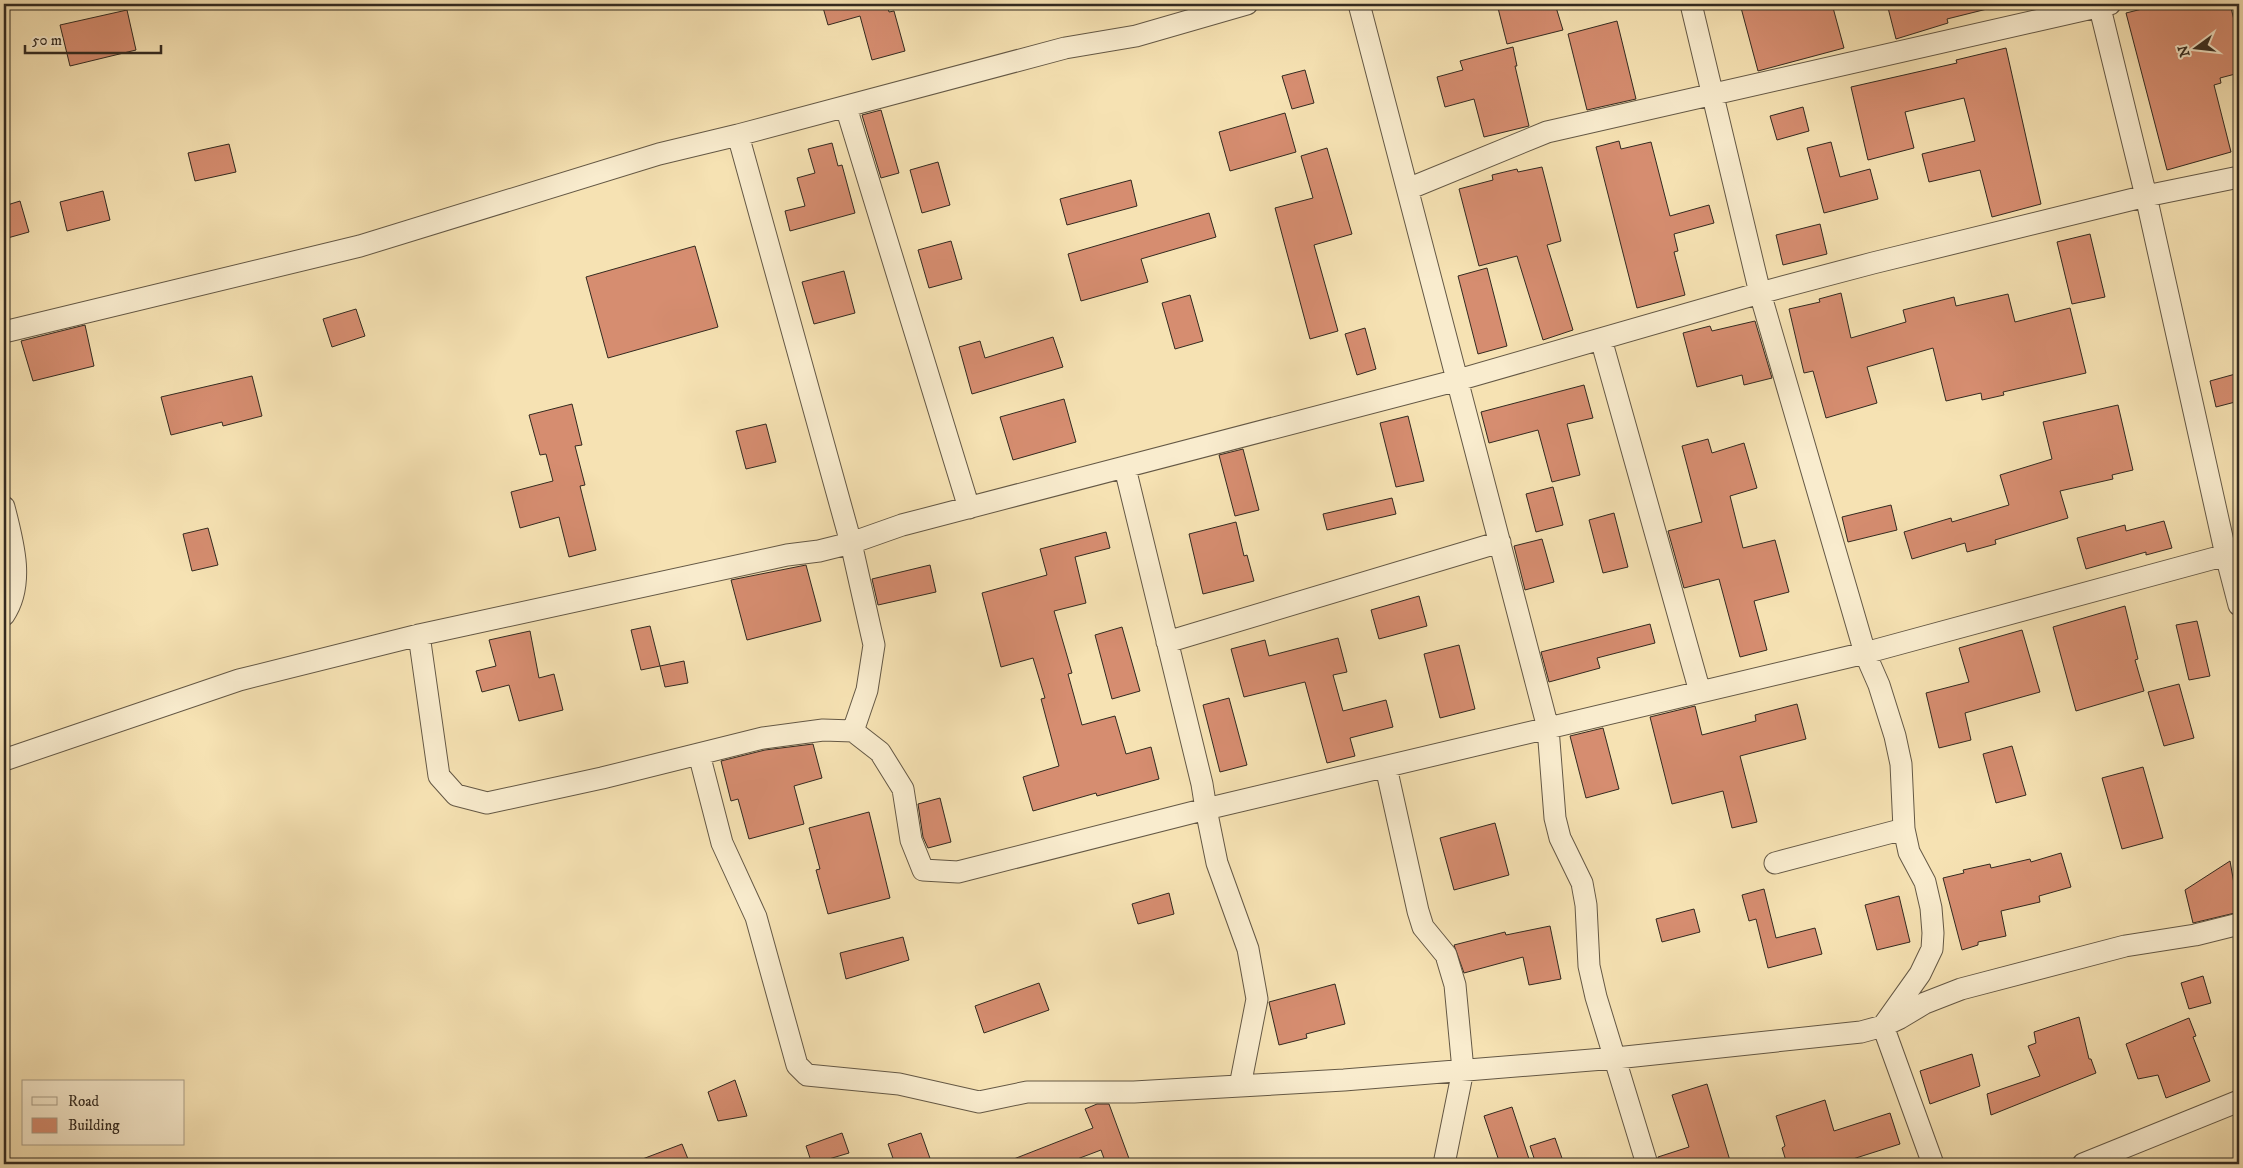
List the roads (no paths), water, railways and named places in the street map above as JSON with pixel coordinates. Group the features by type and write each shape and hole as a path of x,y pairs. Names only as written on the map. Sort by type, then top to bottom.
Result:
{"street":[{"path":"4,332 360,246 659,154 846,107 1065,48 1162,29 1247,4"},
{"path":"1359,4 1548,728 1554,818 1560,838 1582,883 1586,905 1589,966 1596,997 1616,1058 1646,1164"},
{"path":"1691,4 1760,293 1865,653 1879,685 1901,764 1904,828 1909,852 1925,882 1931,908 1932,949 1920,974 1883,1026"},
{"path":"1408,189 1547,132 2103,5 2226,555 2239,605"},
{"path":"846,107 969,508"},
{"path":"738,135 851,542 874,645 867,690 853,731"},
{"path":"4,760 239,680 419,635 851,542 969,508 1458,380 1760,293 2146,196 2239,177"},
{"path":"1601,339 1700,692"},
{"path":"1125,468 1202,784 1217,863 1248,949 1257,999 1240,1086"},
{"path":"4,508 16,565 16,587 14,598 4,615"},
{"path":"1168,642 1500,542"},
{"path":"419,635 439,776 456,795 487,803 764,738 823,730 853,731 880,752 903,789 911,840 923,870 958,872 1206,809 1865,653 2226,555"},
{"path":"700,754 722,843 756,917 797,1065 807,1075 899,1084 979,1102 1022,1092 1134,1092 1240,1086 1616,1058 1861,1032 1883,1026 1925,1003 1960,989 2125,946 2195,935 2239,924"},
{"path":"1386,767 1423,927 1446,955 1455,985 1463,1070 1444,1164"},
{"path":"1775,863 1904,828"},
{"path":"1883,1026 1933,1164"},
{"path":"2083,1164 2239,1101"}]}
